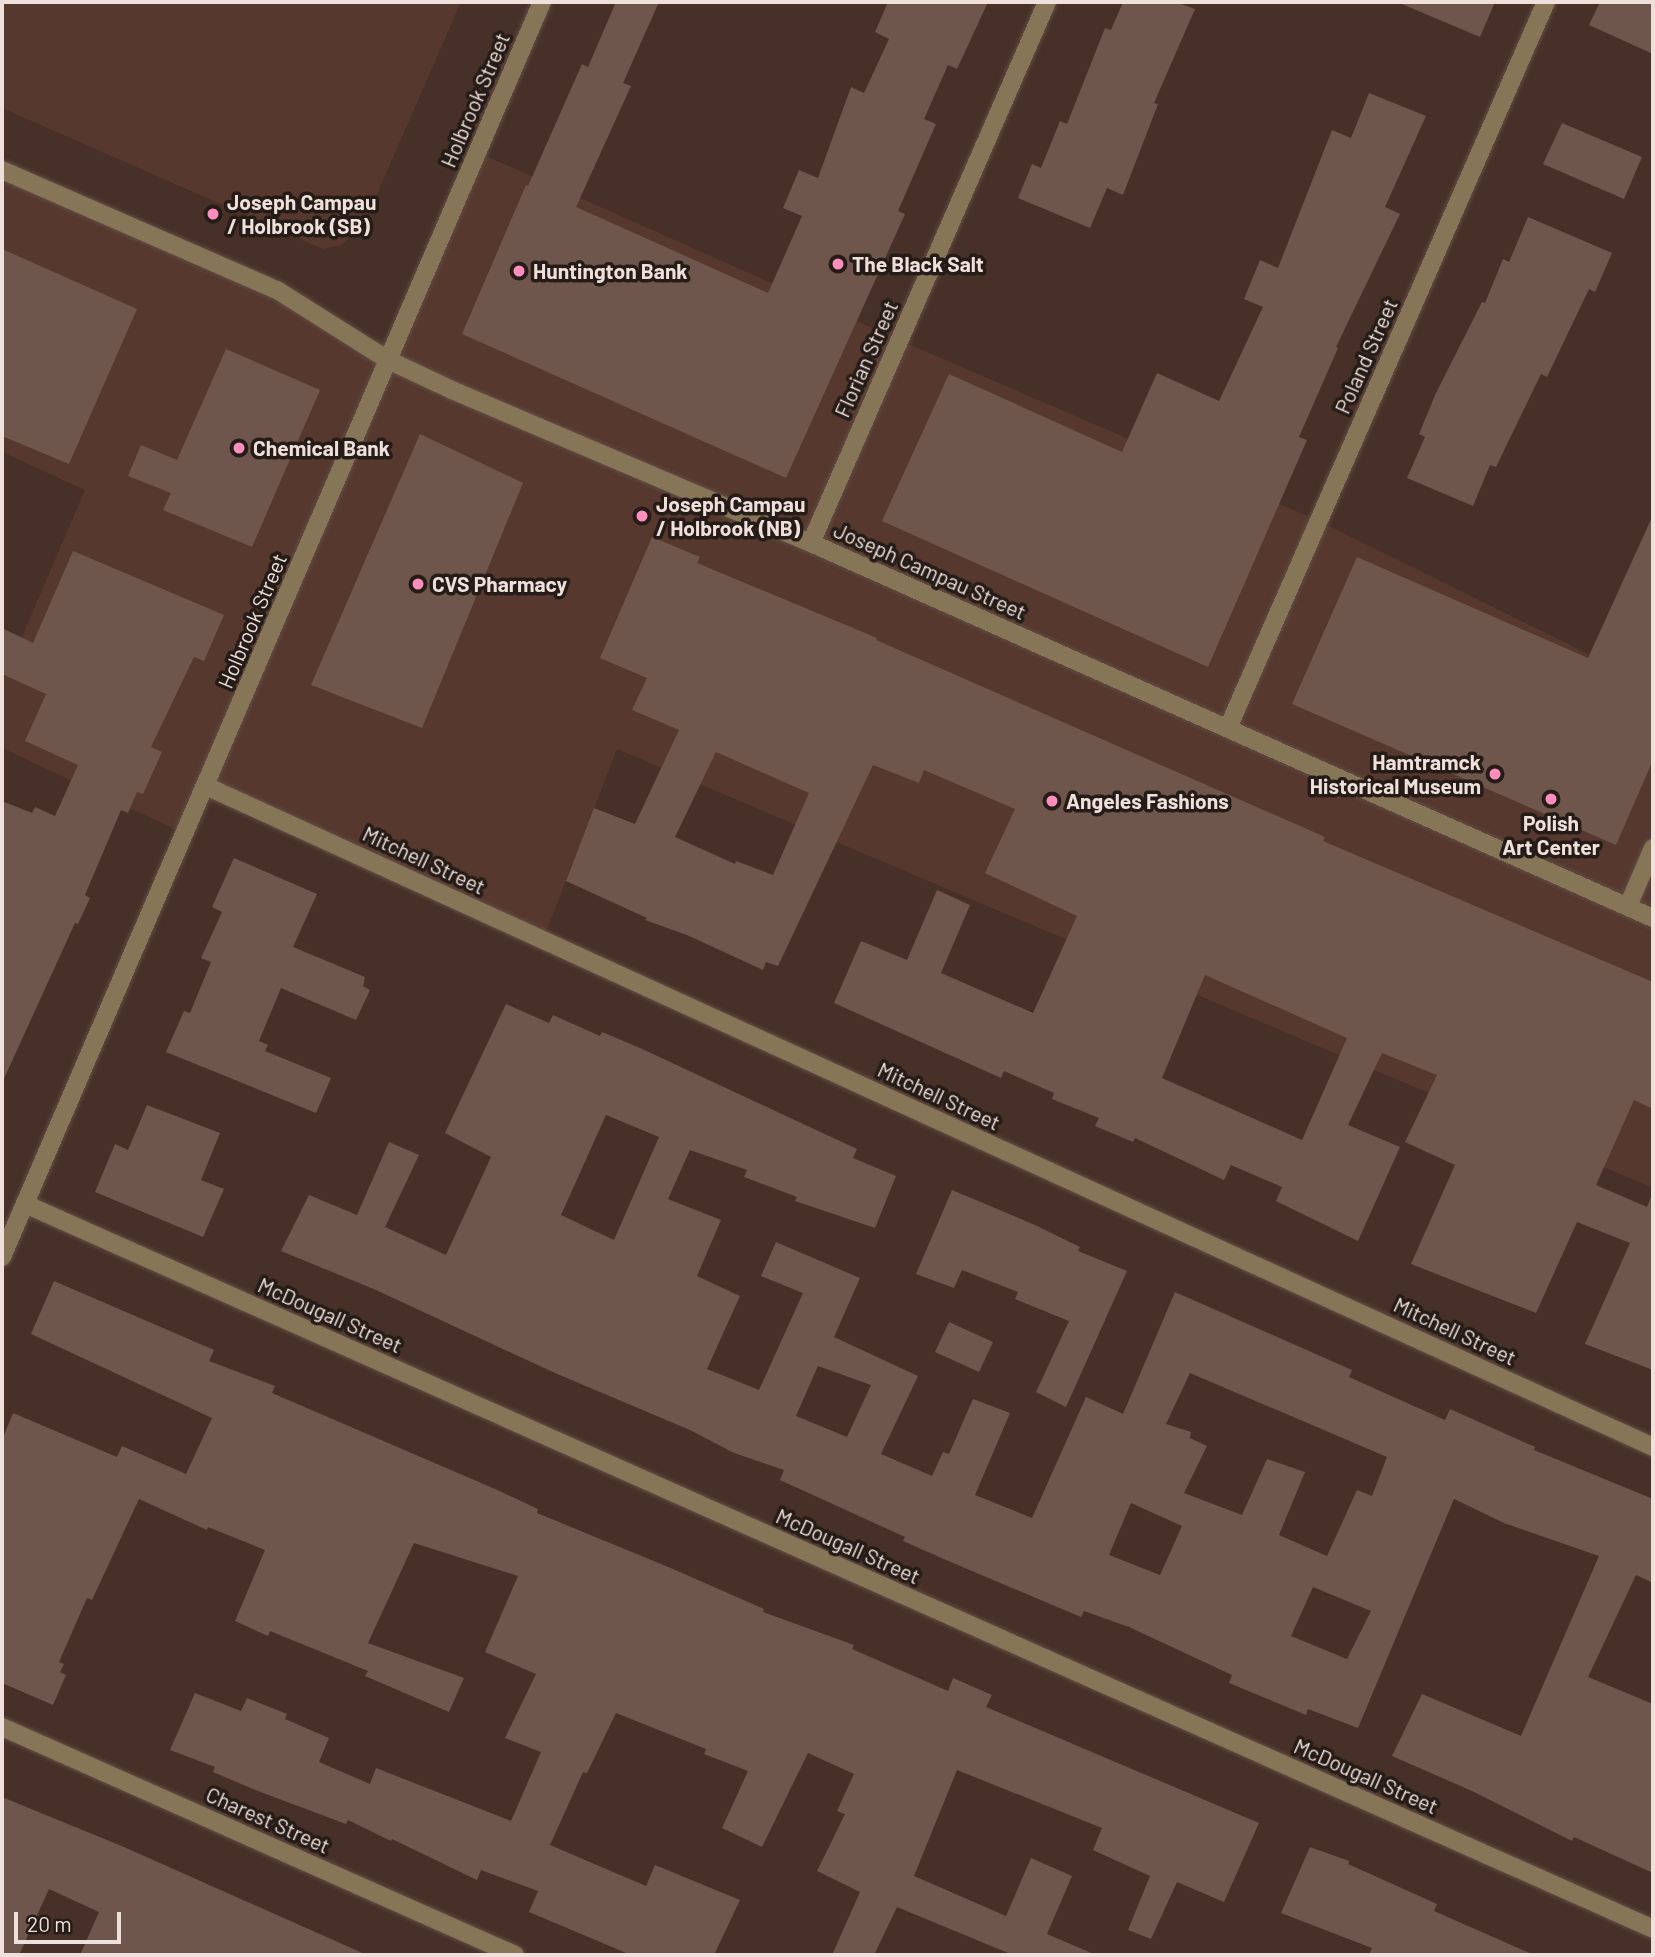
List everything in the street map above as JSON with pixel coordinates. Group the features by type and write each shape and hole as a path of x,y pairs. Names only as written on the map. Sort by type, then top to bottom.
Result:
{"street":[{"name":"Holbrook Street","path":"2,1257 542,2"},
{"name":"Florian Street","path":"811,543 1047,2"},
{"name":"Poland Street","path":"1228,728 1546,2"},
{"name":"Joseph Campau Street","path":"2,170 277,290 388,360 811,543 1653,918"},
{"name":"Mitchell Street","path":"206,786 1653,1447"},
{"path":"1628,906 1653,848"},
{"name":"McDougall Street","path":"25,1204 1653,1929"},
{"name":"Charest Street","path":"2,1727 515,1955"}],"shaded area":[{"path":"2,2 461,2 364,224 342,245 323,249 2,108"},
{"path":"477,152 899,340 1319,521 1653,686 1653,1188 617,749 543,940 207,786 185,834 2,748 2,683 85,490 2,452 2,170 277,290 388,360"}],"building":[{"path":"616,2 659,2 623,83 631,86 576,207 768,293 802,216 783,208 799,170 818,178 851,87 864,93 889,39 875,32 888,2 988,2 957,69 948,65 924,119 936,124 898,211 905,214 786,478 462,334 582,64 588,67"},
{"path":"1123,2 1176,2 1195,9 1154,103 1158,104 1123,195 1107,188 1090,228 1018,198 1032,164 1041,168 1060,121 1067,124 1105,28 1111,30"},
{"path":"1397,2 1495,2 1480,37"},
{"path":"1600,2 1653,2 1653,54 1589,25"},
{"path":"1369,93 1426,116 1385,207 1400,214 1336,347 1338,348 1299,437 1307,440 1208,667 882,521 949,374 1122,452 1157,373 1219,401 1263,307 1244,299 1260,260 1278,268 1332,130 1351,138"},
{"path":"1562,123 1642,157 1624,199 1543,164"},
{"path":"1528,217 1612,253 1595,292 1589,289 1547,377 1541,374 1496,467 1490,465 1473,506 1407,478 1425,437 1419,434 1436,393 1482,302 1485,303 1503,259 1509,262"},
{"path":"2,249 137,309 69,464 2,436"},
{"name":"Chemical Bank","path":"226,349 320,390 252,547 163,510 171,493 128,476 141,445 177,460"},
{"name":"CVS Pharmacy","path":"420,434 523,483 422,728 311,685"},
{"path":"1653,515 1653,760 1616,845 1292,704 1357,557 1588,658"},
{"path":"652,537 700,557 697,563 877,638 876,640 1325,837 1323,841 1653,982 1653,1109 1634,1100 1596,1185 1647,1207 1653,1192 1653,1370 1585,1344 1630,1243 1577,1222 1536,1313 1411,1264 1455,1165 1405,1142 1437,1075 1382,1053 1348,1125 1400,1147 1358,1241 1276,1201 1282,1187 1231,1165 1224,1180 1135,1138 1133,1142 1095,1126 1099,1118 1052,1099 1054,1093 1004,1071 1001,1078 834,1003 861,941 907,960 937,890 970,905 941,973 1033,1013 1077,916 985,873 1015,809 924,770 919,783 873,765 778,966 766,962 763,970 687,935 645,920 647,918 566,881 594,808 635,824 679,730 632,710 647,678 600,658","holes":["716,752 809,793 773,875 736,861 735,864 675,837","1205,975 1347,1038 1302,1140 1162,1078"]},
{"path":"73,551 224,615 204,661 194,657 151,747 162,752 143,794 137,792 128,813 121,810 85,895 90,898 78,924 75,923 2,1083 2,801 32,813 35,807 55,816 78,765 25,741 46,694 2,674 2,628 33,643"},
{"path":"234,858 317,894 293,947 365,977 363,986 370,990 356,1020 281,988 259,1041 268,1045 265,1051 331,1078 316,1113 166,1052 184,1011 190,1013 211,962 201,958 222,912 212,907"},
{"path":"506,1004 549,1023 553,1015 600,1036 602,1032 857,1149 853,1158 896,1176 875,1228 795,1201 797,1197 744,1177 747,1170 690,1150 668,1199 721,1220 697,1276 740,1296 707,1369 759,1390 803,1293 761,1276 776,1242 860,1278 834,1337 918,1376 881,1454 932,1476 943,1452 949,1454 973,1399 1010,1413 975,1495 1032,1518 1086,1397 1123,1414 1175,1292 1352,1370 1349,1377 1445,1420 1450,1409 1535,1447 1534,1450 1653,1499 1653,1583 1636,1575 1588,1677 1653,1704 1653,1873 1574,1837 1572,1841 1472,1791 1392,1756 1422,1694 1521,1736 1599,1556 1504,1523 1454,1499 1358,1728 1308,1709 1306,1715 1229,1683 1232,1675 1129,1627 1084,1611 1081,1617 903,1541 905,1537 780,1480 784,1470 734,1453 690,1430 555,1373 376,1290 281,1251 309,1195 357,1215 389,1142 419,1155 385,1227 446,1255 491,1157 445,1133","holes":["606,1115 659,1137 614,1240 561,1215","818,1366 871,1385 847,1437 796,1416","1190,1373 1387,1457 1372,1496 1357,1490 1327,1556 1279,1535 1305,1472 1267,1459 1242,1515 1184,1493 1207,1446 1190,1438 1191,1432 1166,1424","1131,1503 1182,1526 1160,1575 1109,1555","1313,1587 1371,1611 1347,1659 1291,1636"]},
{"path":"147,1105 220,1133 201,1180 224,1189 203,1237 95,1192 115,1144 128,1150"},
{"path":"952,1190 1035,1225 1080,1247 1078,1251 1127,1271 1066,1407 1036,1392 1069,1321 1015,1299 1018,1292 962,1270 954,1288 916,1274"},
{"path":"54,1281 214,1350 209,1361 275,1386 272,1393 495,1489 538,1509 537,1513 673,1569 764,1609 763,1612 854,1645 852,1649 948,1691 953,1678 992,1695 986,1707 1259,1823 1224,1902 1177,1882 1151,1939 1128,1930 1150,1876 1093,1850 1102,1828 957,1770 914,1876 1006,1916 1031,1858 1072,1876 1047,1934 1096,1955 1013,1955 897,1907 874,1955 832,1955 860,1892 817,1871 845,1814 837,1811 854,1774 808,1753 762,1847 722,1828 748,1771 704,1754 706,1749 616,1713 587,1773 583,1772 550,1845 646,1886 655,1865 740,1900 714,1955 631,1955 529,1912 538,1891 481,1870 477,1880 348,1820 346,1824 253,1789 213,1772 215,1767 170,1750 195,1693 241,1711 247,1698 287,1714 285,1719 329,1738 319,1762 370,1784 376,1768 511,1821 541,1752 505,1738 536,1674 485,1652 518,1576 414,1543 368,1643 464,1678 449,1712 365,1676 368,1671 270,1631 268,1636 235,1621 265,1550 208,1527 207,1530 139,1499 92,1600 87,1598 59,1662 64,1664 60,1672 66,1675 53,1705 2,1683 2,1440 13,1413 117,1457 122,1446 186,1474 212,1418 31,1334"},
{"path":"949,1322 993,1342 979,1372 935,1352"},
{"path":"2,1797 124,1847 367,1955 80,1955 99,1912 49,1889 19,1955 2,1955"},
{"path":"1310,1847 1349,1861 1348,1864 1437,1904 1434,1911 1534,1955 1369,1955 1372,1948 1281,1913"}],"place":[{"name":"Joseph Campau / Holbrook (SB)","path":"213,214"},
{"name":"The Black Salt","path":"838,264"},
{"name":"Huntington Bank","path":"519,271"},
{"name":"Chemical Bank","path":"239,448"},
{"name":"Joseph Campau / Holbrook (NB)","path":"642,516"},
{"name":"CVS Pharmacy","path":"418,584"},
{"name":"Hamtramck Historical Museum","path":"1495,774"},
{"name":"Polish Art Center","path":"1551,799"},
{"name":"Angeles Fashions","path":"1052,801"}]}
